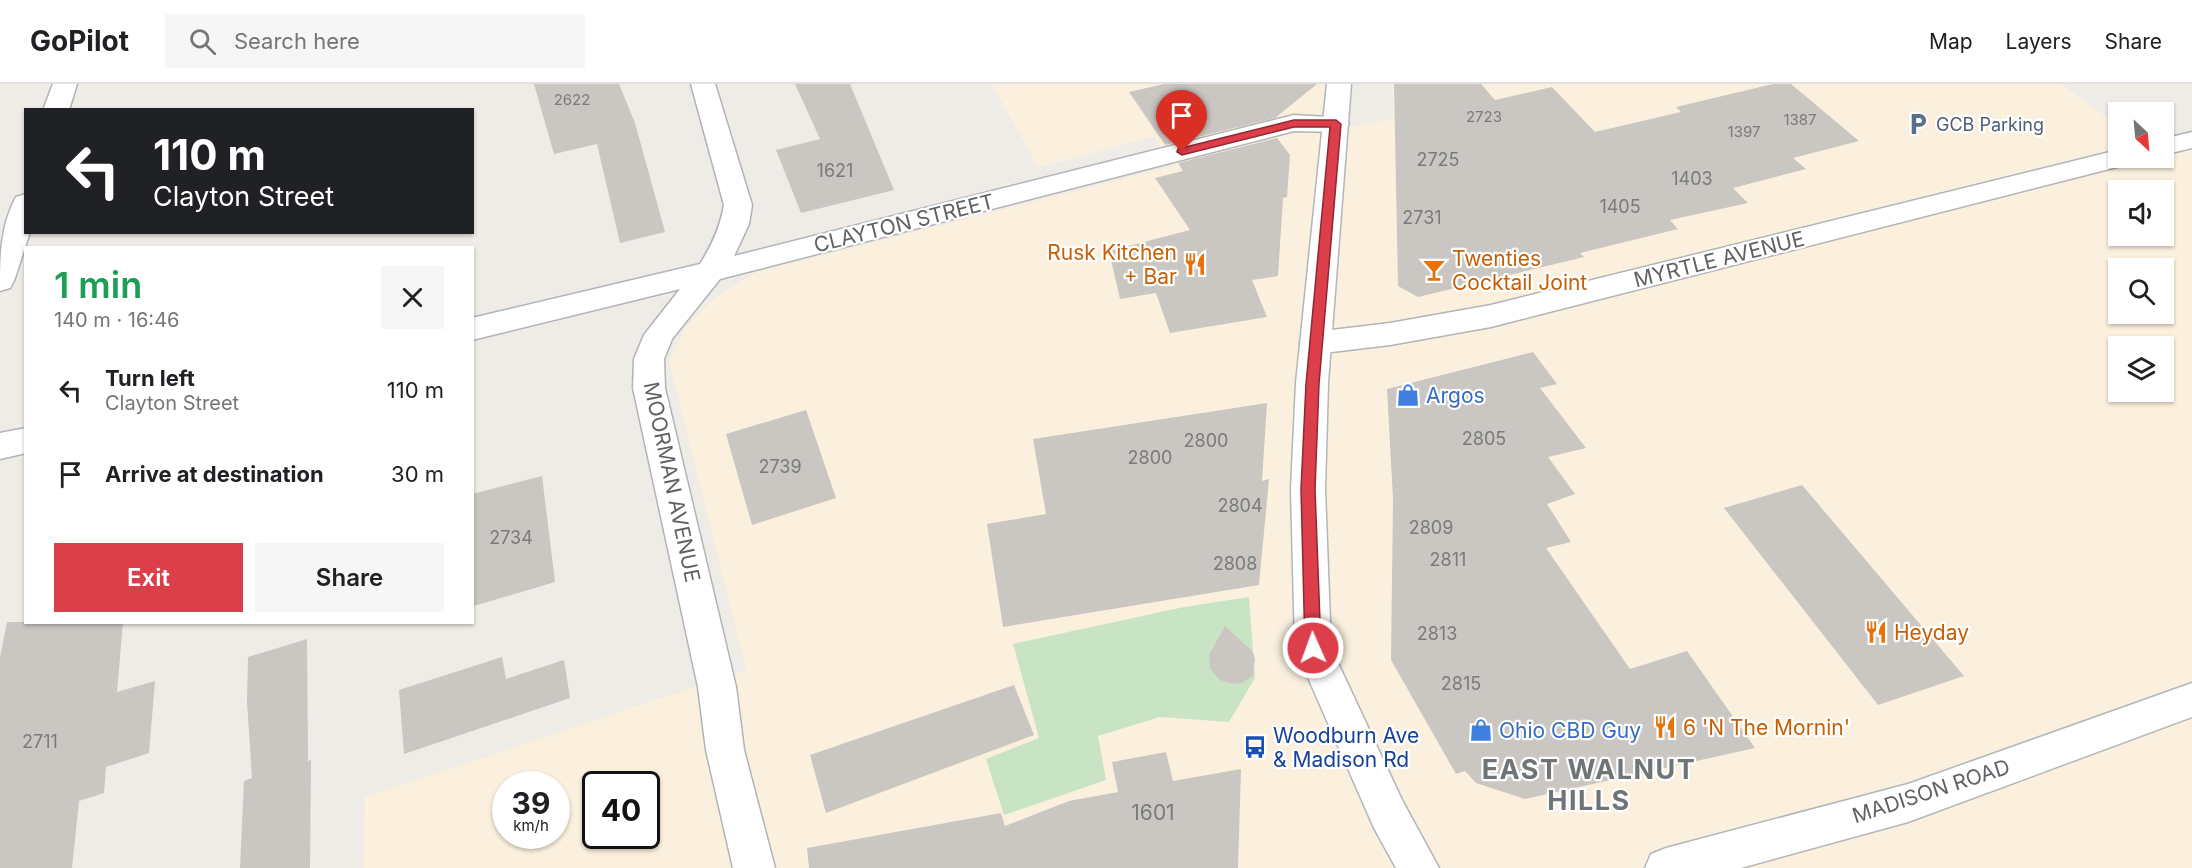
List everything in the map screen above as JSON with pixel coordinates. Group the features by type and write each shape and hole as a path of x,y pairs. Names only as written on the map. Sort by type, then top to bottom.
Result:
{"street":[{"path":"57,108 65,84"},
{"name":"MOORMAN AVENUE","path":"703,84 738,205 735,224 728,242 710,272 659,335 649,359 649,388 717,687 725,750 754,868"},
{"path":"1339,84 1315,343 1308,489 1313,648 1388,814 1418,868"},
{"name":"CLAYTON STREET","path":"474,329 710,272 1294,123 1336,124"},
{"path":"2174,144 2192,140"},
{"name":"MYRTLE AVENUE","path":"1315,343 1390,334 1491,316 2108,161"},
{"path":"0,281 24,209"},
{"path":"0,446 24,440"},
{"name":"MADISON ROAD","path":"1666,868 1908,803 2192,700"}],"shaded area":[{"path":"992,84 1326,84 1319,135 1393,118 1393,84 2060,84 2108,118 2108,168 2174,168 2174,144 2192,140 2192,868 364,868 365,797 746,670 669,361 684,330 711,301 754,273 1174,166 1154,137 1038,167"}],"green space":[{"path":"1249,597 1255,678 1229,722 1160,717 1098,736 1106,780 1004,815 986,759 1039,738 1013,644 1184,607"}],"building":[{"path":"534,84 619,84 635,123 665,232 620,243 597,144 554,154"},
{"path":"795,84 850,84 894,190 801,213 776,150 820,139"},
{"path":"1164,84 1317,84 1275,118 1165,145 1129,92"},
{"path":"1394,84 1481,84 1495,100 1552,87 1595,132 1681,112 1676,107 1773,84 1791,84 1859,141 1793,158 1806,169 1733,188 1748,203 1670,220 1678,229 1580,253 1584,257 1418,297 1398,286"},
{"path":"1277,138 1290,155 1287,197 1283,198 1278,276 1252,280 1267,317 1170,333 1156,293 1120,299 1109,251 1190,230 1155,178 1183,171 1178,163"},
{"path":"1533,352 1557,384 1540,388 1586,448 1548,457 1575,494 1547,504 1571,542 1546,548 1630,669 1687,651 1755,748 1525,799 1476,783 1465,771 1456,774 1391,660 1393,499 1387,389"},
{"path":"1267,403 1262,481 1269,479 1259,585 1003,627 987,524 1046,514 1033,439"},
{"path":"806,410 836,498 752,525 726,434"},
{"path":"542,476 555,582 474,606 474,493"},
{"path":"1802,485 1964,676 1878,705 1724,508"},
{"path":"7,622 123,624 117,692 155,681 149,753 106,767 104,793 79,801 72,868 0,868 0,657"},
{"path":"1225,626 1253,652 1255,659 1253,676 1242,683 1234,684 1220,680 1210,669 1209,655"},
{"path":"307,639 308,761 311,760 310,868 240,868 244,781 252,778 247,701 248,657"},
{"path":"502,657 506,679 564,660 570,698 404,754 399,690"},
{"path":"1014,685 1034,735 826,813 810,755"},
{"path":"1166,752 1173,781 1241,769 1238,868 809,868 807,848 1001,813 1005,826 1069,801 1118,792 1112,762"}],"place":[{"name":"GCB Parking","path":"1918,124"},
{"name":"Rusk Kitchen + Bar","path":"1195,264"},
{"name":"Twenties Cocktail Joint","path":"1434,270"},
{"name":"Argos","path":"1408,395"},
{"name":"Heyday","path":"1876,632"},
{"name":"6 'N The Mornin'","path":"1665,727"},
{"name":"Ohio CBD Guy","path":"1481,730"},
{"name":"Woodburn Ave & Madison Rd","path":"1255,747"}],"district":[{"name":"EAST WALNUT HILLS","path":"1589,784"}],"route":[{"path":"1182,152 1294,123 1336,124 1312,384 1308,489 1313,648"}]}
